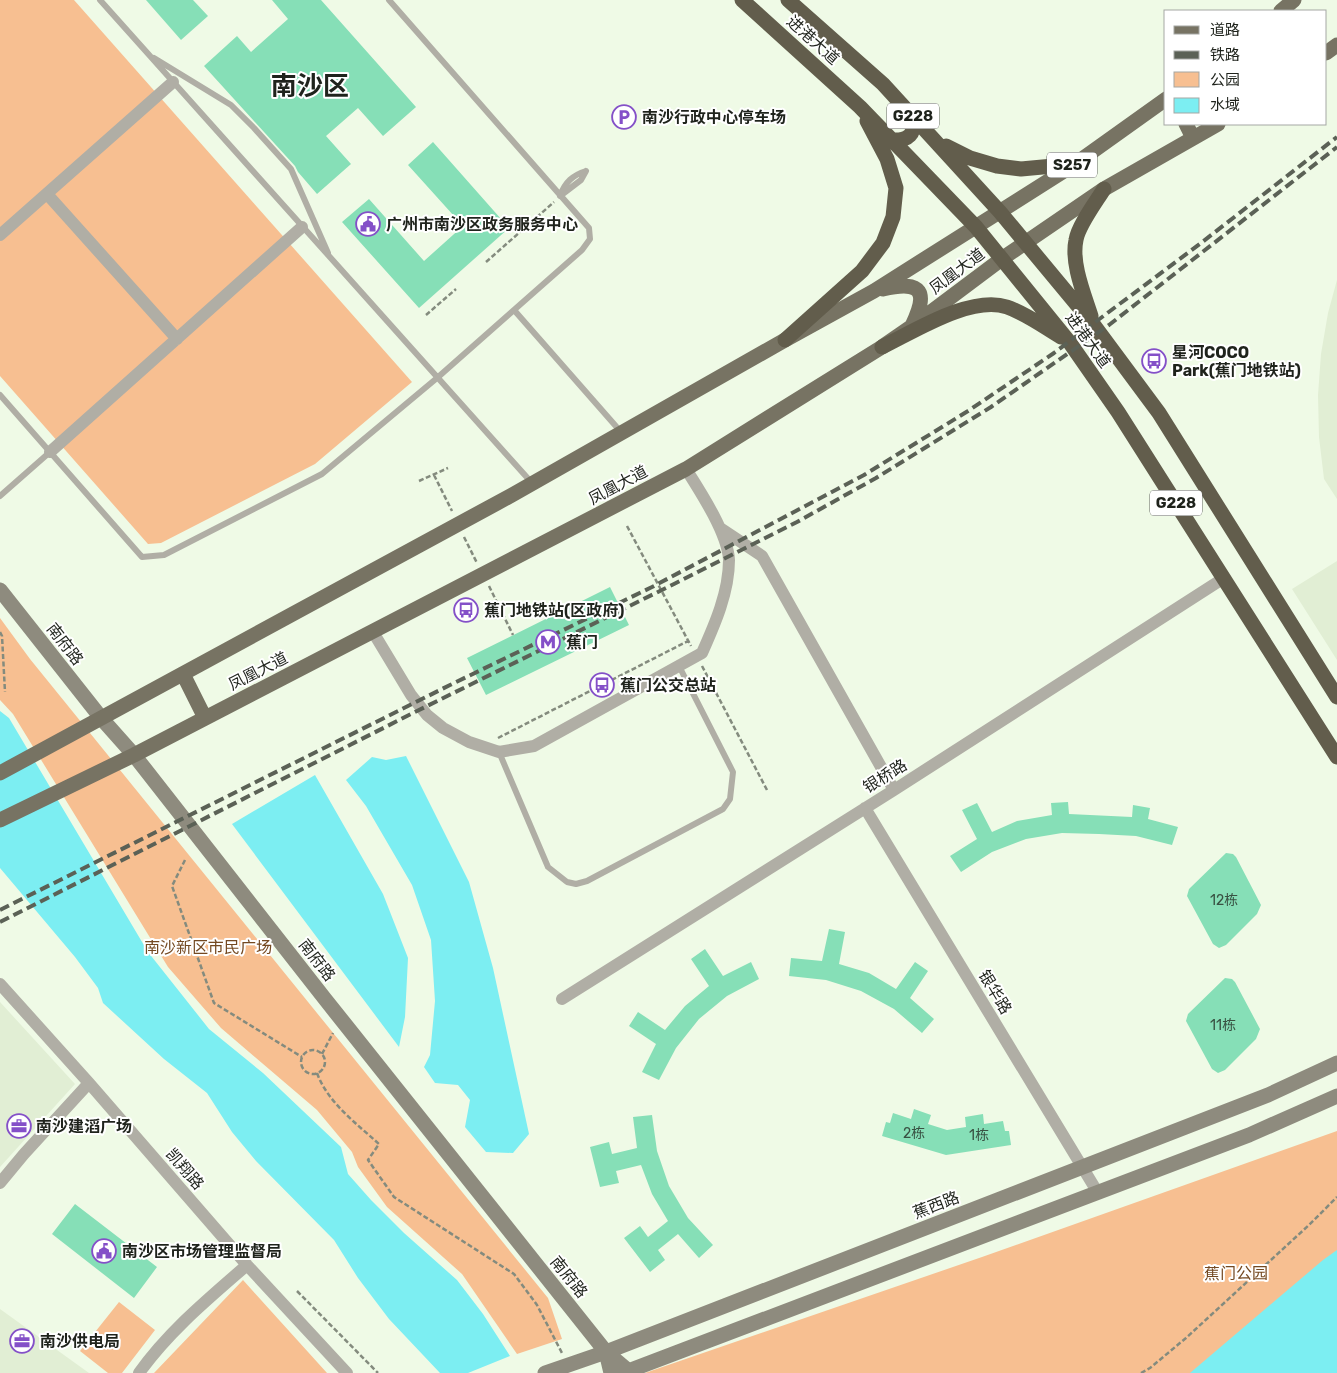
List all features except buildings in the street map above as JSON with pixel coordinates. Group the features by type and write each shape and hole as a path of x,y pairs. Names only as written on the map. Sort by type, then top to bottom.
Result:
{"highway":[{"name":"进港大道","path":"742,0 860,106 976,227 1070,343 1118,412 1337,757"},
{"name":"进港大道","path":"788,0 883,84 1000,212 1093,324 1159,413 1337,697"},
{"path":"785,340 862,271 883,243 893,217 896,188 887,159 860,106"},
{"path":"892,140 901,141 912,134 914,118"},
{"path":"935,140 970,158 997,166 1020,169 1075,164"},
{"path":"1093,324 1080,281 1076,259 1076,240 1089,213 1104,190"},
{"path":"882,347 960,310 981,305 1006,307 1026,316 1070,343"}],"main road":[{"path":"1282,10 1294,0"},
{"name":"凤凰大道","path":"0,773 532,483 874,291 1075,164 1164,101"},
{"path":"1186,125 1193,138"},
{"name":"凤凰大道","path":"0,820 134,755 686,469 882,347 1003,258 1104,190 1216,125"},
{"path":"874,291 896,286 908,286 916,289 922,301 911,327"},
{"path":"183,674 205,718"}],"street":[{"path":"0,235 173,82"},
{"path":"47,194 177,339"},
{"path":"50,452 302,227"},
{"path":"373,632 410,695 427,715 443,728 469,742 496,746 534,746 702,653 714,627 727,584 729,558 720,528 686,469"},
{"path":"720,528 762,556 894,790"},
{"name":"银桥路","path":"562,999 894,790 1224,578"},
{"name":"南府路","path":"0,590 102,719 134,755 606,1352 628,1372"},
{"name":"银华路","path":"865,808 1098,1193"},
{"name":"凯翔路","path":"0,984 247,1265 347,1373"},
{"name":"蕉西路","path":"558,1369 1268,1095 1337,1063"},
{"path":"0,1184 24,1154 89,1084"},
{"path":"628,1372 1249,1135 1337,1096"},
{"path":"139,1373 151,1356 176,1328 247,1265"},
{"name":"南府路","path":"606,1352 612,1373"}],"lane":[{"path":"100,0 532,483"},
{"path":"0,395 142,556 164,555 322,474 437,378 582,250 590,239 589,228 389,0"},
{"path":"148,55 231,104 291,169 331,259"},
{"path":"514,310 622,432"},
{"path":"0,496 50,452"},
{"path":"496,746 548,867 567,882 576,884 587,881 723,809 730,800 733,772 679,666"}],"path":[{"path":"486,262 560,196"},
{"path":"426,315 456,289"},
{"path":"419,481 448,468"},
{"path":"434,475 456,519"},
{"path":"465,537 478,564"},
{"path":"487,582 513,635"},
{"path":"0,632 2,636 6,692"},
{"path":"496,746 688,641"},
{"path":"185,860 172,886 214,1003 302,1058"},
{"path":"322,1054 333,1033"},
{"path":"311,1050 322,1054 325,1065 317,1073 309,1073 303,1069 301,1061 307,1052 311,1050"},
{"path":"317,1073 322,1086 345,1114 379,1144 368,1160 394,1197 514,1274 537,1306 558,1369"},
{"path":"1141,1373 1150,1368 1186,1338 1337,1197"},
{"path":"297,1291 378,1373"}],"shaded area":[{"path":"1337,280 1337,499 1324,479 1319,437 1318,395 1321,354 1328,313"},
{"path":"1337,561 1337,660 1292,589"},
{"name":"南沙建滔广场","path":"0,1002 75,1084 0,1167"},
{"name":"南沙供电局","path":"0,1309 89,1373 0,1373"}],"green space":[{"path":"0,0 74,0 412,382 315,464 161,543 148,544 0,376"},
{"name":"南沙新区市民广场","path":"0,618 30,659 548,1298 562,1339 517,1354 462,1274 387,1207 358,1167 352,1152 317,1110 221,1028 168,967 13,714 0,700"},
{"name":"蕉门公园","path":"1337,1131 1337,1373 645,1373 982,1257"},
{"path":"243,1280 327,1373 154,1373"},
{"path":"119,1302 155,1330 122,1373 108,1373 80,1351"}],"water":[{"path":"0,711 9,718 148,952 209,1029 263,1073 341,1147 348,1174 404,1233 457,1280 483,1314 510,1356 468,1373 440,1373 389,1319 358,1278 334,1240 256,1161 232,1132 207,1093 164,1059 103,1003 98,988 75,957 0,868"},
{"path":"406,756 469,882 493,968 529,1134 513,1153 486,1152 465,1127 470,1100 458,1085 435,1083 424,1067 430,1055 435,1001 431,940 412,885 366,806 346,780 372,757 386,760"},
{"path":"315,775 383,894 408,958 405,1017 399,1047 232,824"},
{"path":"1337,1250 1337,1373 1190,1373 1323,1260"}],"railway":[{"path":"0,910 450,685 652,587 864,475 968,411 1054,353 1201,243 1337,137"},
{"path":"0,922 417,711 797,522 876,478 991,407 1109,325 1337,147"}],"place":[{"name":"南沙行政中心停车场","path":"624,117"},
{"name":"广州市南沙区政务服务中心","path":"368,224"},
{"name":"星河COCO Park(蕉门地铁站)","path":"1154,361"},
{"name":"蕉门地铁站(区政府)","path":"466,610"},
{"name":"蕉门","path":"548,642"},
{"name":"蕉门公交总站","path":"602,685"},
{"name":"南沙建滔广场","path":"19,1126"},
{"name":"南沙区市场管理监督局","path":"104,1251"},
{"name":"南沙供电局","path":"22,1341"}],"district":[{"name":"南沙区","path":"310,86"}]}
